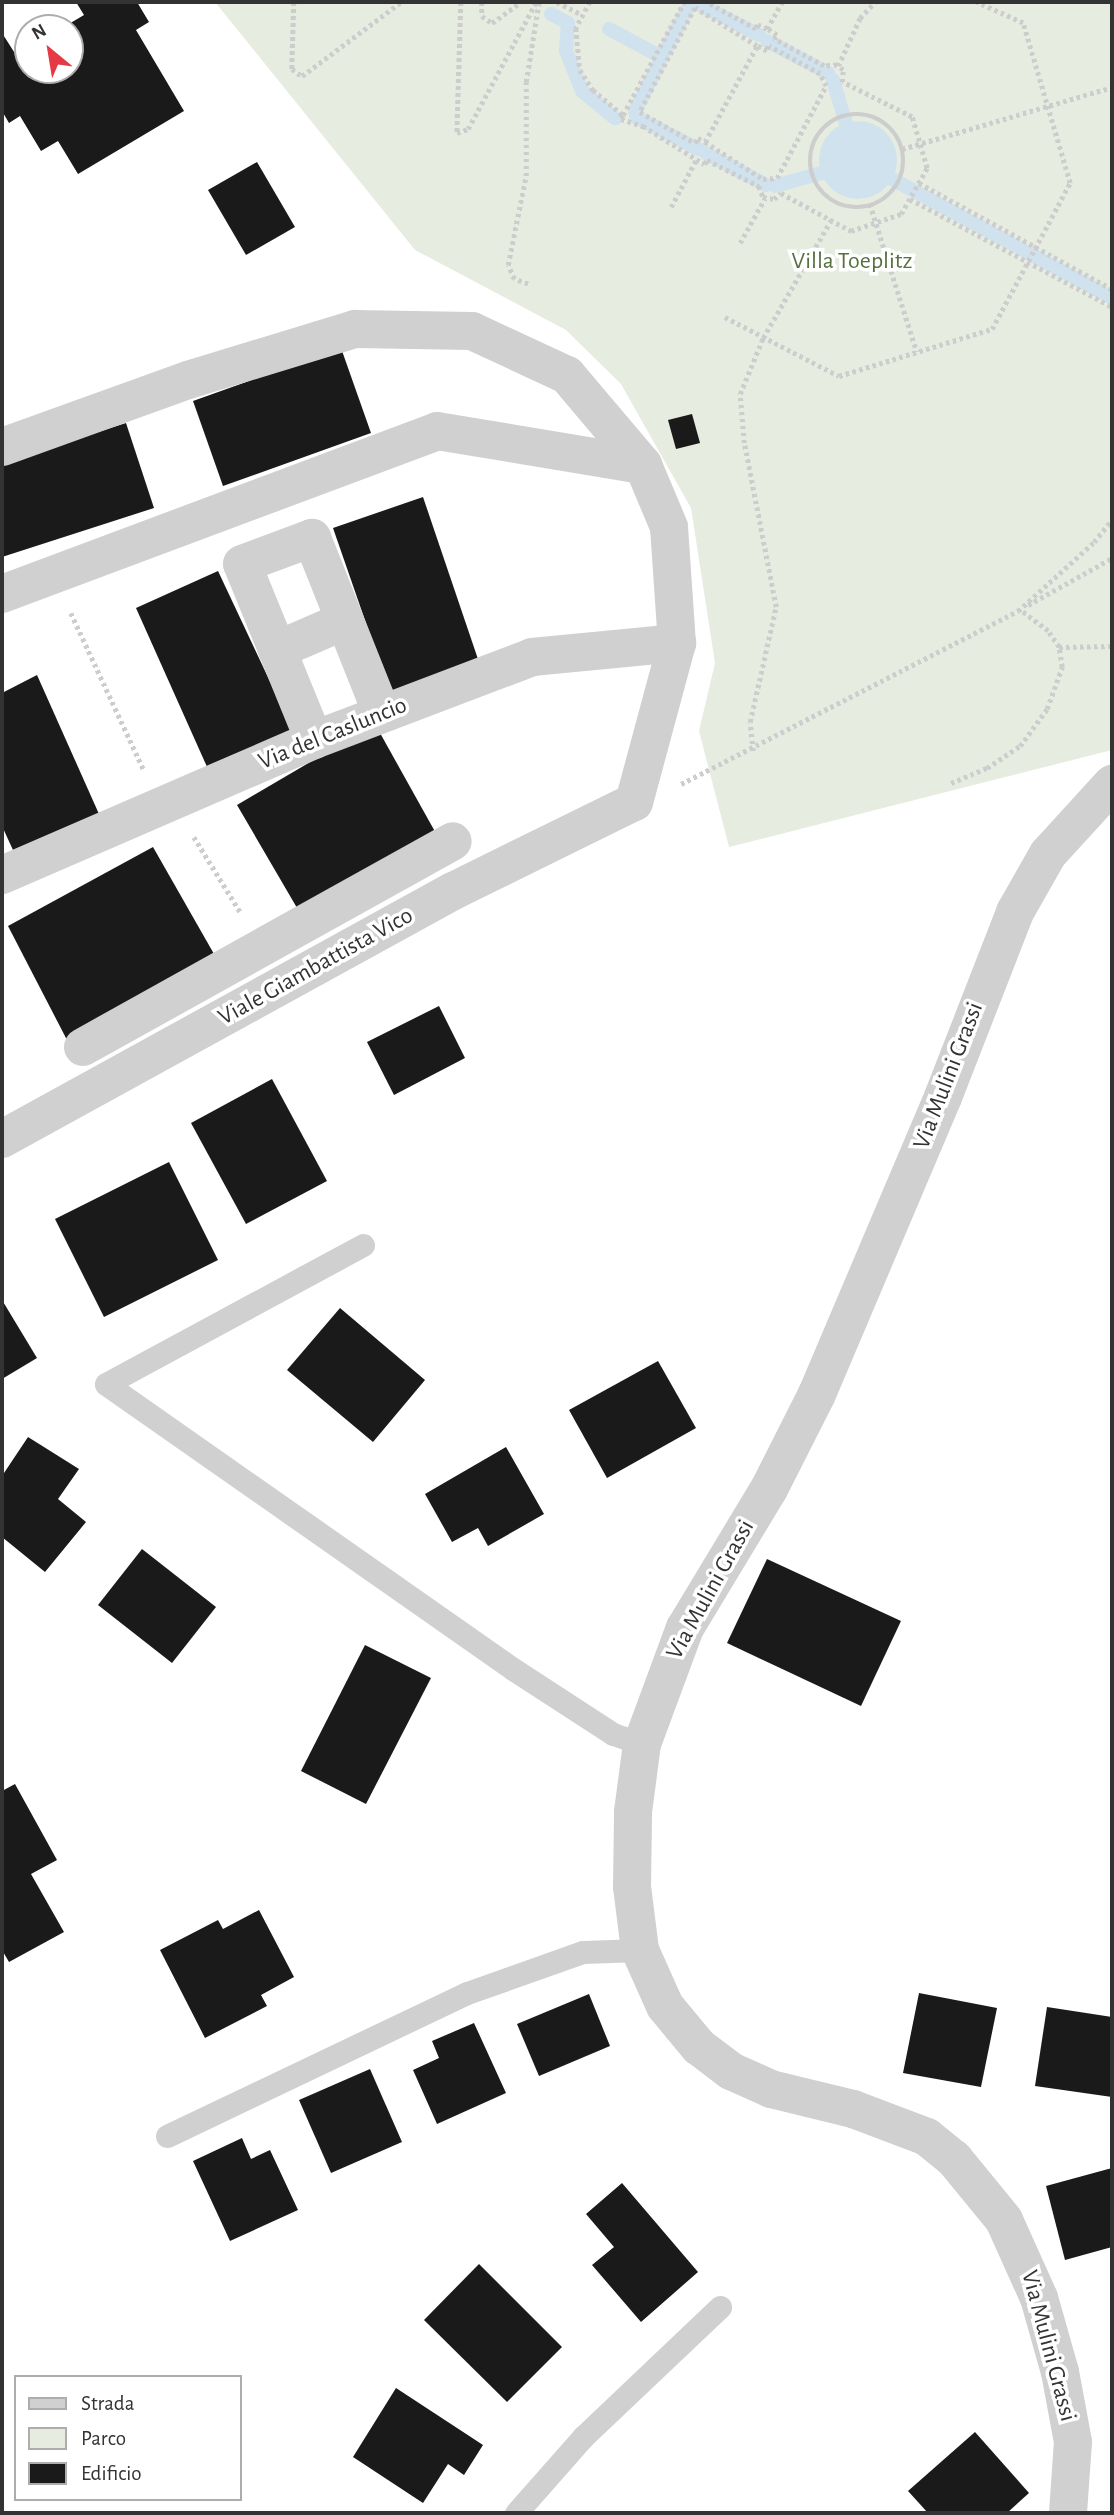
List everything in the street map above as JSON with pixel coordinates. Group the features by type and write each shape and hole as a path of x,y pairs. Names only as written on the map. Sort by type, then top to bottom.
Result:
{"street":[{"path":"2,447 188,380 355,329 472,331 567,375 643,465 669,527 677,643"},
{"path":"2,594 437,430 643,465"},
{"path":"314,740 242,564 312,538 382,714"},
{"path":"277,650 344,621"},
{"name":"Via del Casluncio","path":"2,874 314,740 532,657 677,643"},
{"name":"Viale Giambattista Vico","path":"2,1139 283,987 453,891 634,802 677,643"},
{"name":"Via Mulini Grassi","path":"1068,2513 1073,2442 1057,2360 1022,2256 979,2186 927,2137 853,2109 771,2089 731,2071 699,2047 665,2006 640,1950 632,1887 633,1812 642,1744 684,1628 769,1489 844,1335 1015,912 1048,854 1112,784"},
{"path":"83,1047 254,935 453,841"},
{"path":"254,935 283,987"}],"lane":[{"path":"363,1245 106,1384 501,1661 613,1734 642,1744"},
{"path":"167,2136 467,1993 583,1952 640,1950"},
{"path":"516,2513 583,2437 720,2307"}],"path":[{"path":"294,2 292,69 302,76 401,2"},
{"path":"461,2 457,133 468,129 537,2"},
{"path":"482,2 482,16 492,23 521,2"},
{"path":"528,284 514,279 508,265 526,176 526,82 537,2"},
{"path":"556,2 581,14"},
{"path":"590,2 581,14 576,28 580,70 593,90 623,115"},
{"path":"684,2 621,118 643,126 704,164 707,160 759,186 765,198"},
{"path":"706,2 755,29 758,25 777,34 774,39 824,66 838,66"},
{"path":"767,29 782,2"},
{"path":"740,243 765,198 780,193 851,231 901,214 919,183 927,168 912,117 842,82 838,66 860,18 874,2"},
{"path":"725,317 839,376 992,329 1070,183 1023,23 976,2"},
{"path":"695,8 757,46 767,51 769,46 820,75 826,86 777,177 763,179 713,152 716,148 705,142 698,138 695,143 640,112 695,8"},
{"path":"705,142 757,46"},
{"path":"902,149 1112,87"},
{"path":"864,112 895,130 907,163 887,199 870,204 850,210 817,191 807,157 828,122 864,112"},
{"path":"671,207 696,160"},
{"path":"919,183 1112,289"},
{"path":"910,199 1112,307"},
{"path":"870,204 916,352"},
{"path":"752,751 750,722 775,607 744,443 740,394 763,338 831,220"},
{"path":"1018,611 1094,542 1112,520"},
{"path":"710,773 1018,611 1112,558"},
{"path":"54,576 166,804 254,935"},
{"path":"951,783 987,768 1020,746 1047,709 1062,667 1059,647 1048,631 1018,611"},
{"path":"1059,647 1112,646"}],"green space":[{"name":"Villa Toeplitz","path":"215,2 1112,2 1112,750 729,847 699,731 715,663 691,508 621,384 566,330 415,250"}],"water":[{"path":"858,121 873,124 890,138 897,160 894,175 880,192 858,199 843,196 826,182 819,160 822,145 836,128"}],"building":[{"path":"76,2 137,2 149,22 136,30 184,111 78,174 58,141 41,151 20,116 9,123 2,111 2,33 14,52 14,84 84,84 83,14"},
{"path":"257,162 295,227 246,255 208,190"},
{"path":"341,348 371,433 223,486 193,401"},
{"path":"692,414 700,443 676,449 668,420"},
{"path":"126,423 154,508 2,557 2,463"},
{"path":"423,497 481,668 393,701 333,528"},
{"path":"218,571 298,741 212,778 136,608"},
{"path":"37,675 103,823 18,861 2,826 2,693"},
{"path":"375,724 438,837 300,913 237,805"},
{"path":"153,847 218,961 67,1040 8,926"},
{"path":"439,1006 465,1058 394,1095 367,1042"},
{"path":"272,1079 327,1181 246,1224 191,1123"},
{"path":"169,1162 218,1260 104,1317 55,1219"},
{"path":"2,1300 37,1358 2,1379"},
{"path":"340,1308 425,1380 373,1442 287,1370"},
{"path":"658,1361 696,1428 607,1478 569,1410"},
{"path":"28,1437 79,1469 58,1499 86,1522 45,1572 2,1537 2,1476"},
{"path":"506,1447 544,1514 488,1546 478,1528 452,1542 425,1494"},
{"path":"142,1549 216,1607 172,1663 98,1605"},
{"path":"767,1559 901,1621 861,1706 727,1643"},
{"path":"365,1645 431,1678 366,1804 301,1771"},
{"path":"15,1784 57,1860 31,1874 64,1932 9,1962 2,1950 2,1791"},
{"path":"259,1910 294,1977 261,1995 267,2006 205,2038 160,1950 218,1920 223,1929"},
{"path":"919,1993 997,2008 981,2087 903,2073"},
{"path":"589,1994 610,2046 539,2076 517,2024"},
{"path":"1047,2007 1112,2017 1112,2097 1035,2086"},
{"path":"474,2023 506,2093 437,2124 413,2070 439,2058 432,2041"},
{"path":"370,2069 402,2142 331,2173 299,2100"},
{"path":"242,2138 251,2159 270,2150 298,2210 230,2241 193,2161"},
{"path":"1112,2168 1112,2247 1065,2260 1046,2186"},
{"path":"622,2183 698,2272 641,2322 592,2265 614,2247 586,2214"},
{"path":"479,2264 562,2347 507,2402 424,2320"},
{"path":"396,2388 483,2445 464,2475 448,2464 423,2503 353,2457"},
{"path":"975,2432 1029,2493 1007,2513 928,2513 908,2491"}],"waterway":[{"path":"696,3 759,35"},
{"path":"664,53 690,4"},
{"path":"551,14 568,23 566,51 582,91 615,118"},
{"path":"609,29 658,55"},
{"path":"767,41 828,73"},
{"path":"635,111 660,61"},
{"path":"833,80 846,124"},
{"path":"636,117 698,149"},
{"path":"706,153 766,185"},
{"path":"775,186 821,173"},
{"path":"892,179 1112,298"}]}
